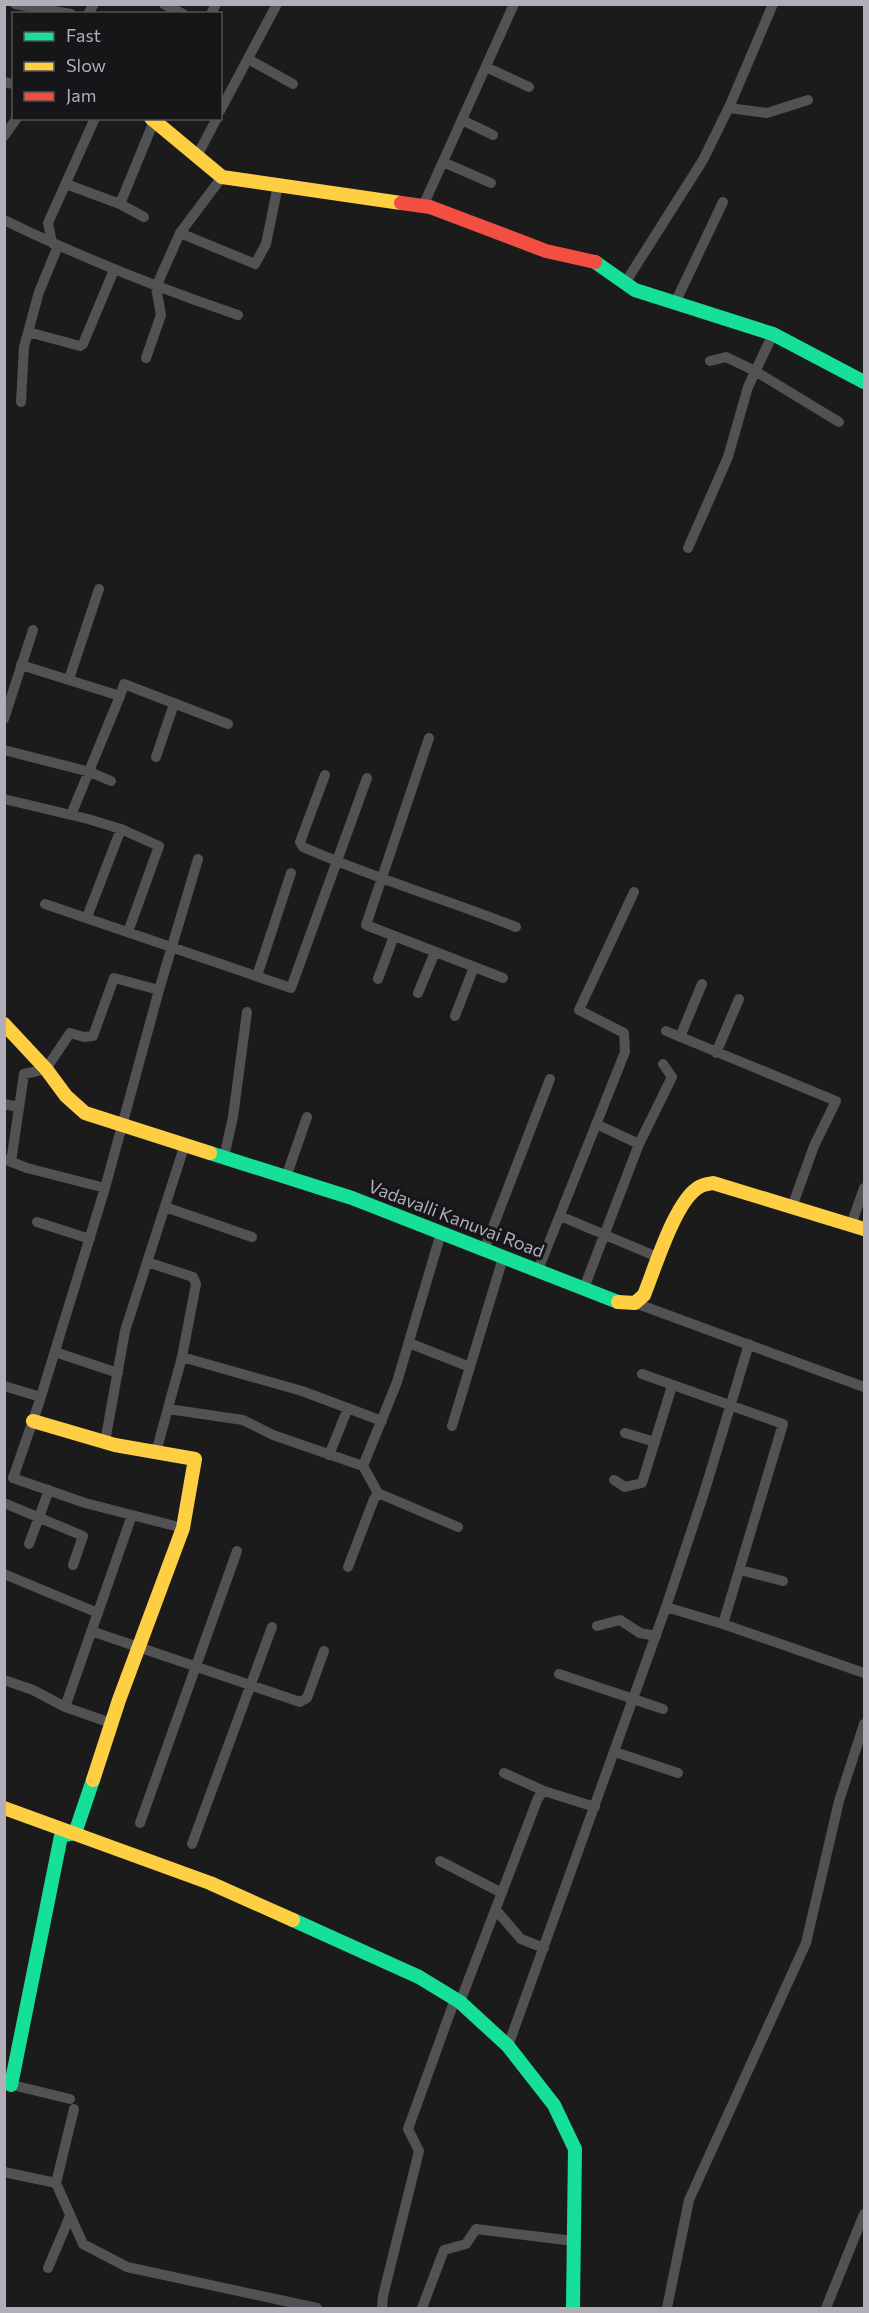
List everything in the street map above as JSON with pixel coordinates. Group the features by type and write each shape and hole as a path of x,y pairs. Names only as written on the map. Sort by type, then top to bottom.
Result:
{"street":[{"path":"15,4 60,12"},
{"path":"164,4 179,12"},
{"path":"222,107 277,4"},
{"path":"423,206 514,4"},
{"path":"625,283 703,160 729,108 773,4"},
{"path":"248,59 293,84"},
{"path":"486,67 530,87"},
{"path":"729,108 767,113 808,100"},
{"path":"4,136 16,120"},
{"path":"21,402 24,347 39,291 55,245 48,223 94,120"},
{"path":"120,204 153,120"},
{"path":"154,120 222,177 423,206 546,251 594,261 635,290 773,334 864,380"},
{"path":"197,156 216,120"},
{"path":"462,120 493,135"},
{"path":"443,162 491,183"},
{"path":"146,358 160,315 156,287 180,233 222,177"},
{"path":"66,184 120,204 144,218"},
{"path":"180,233 255,264 266,244 278,185"},
{"path":"675,303 723,201"},
{"path":"4,220 114,270 238,315"},
{"path":"28,332 80,346 83,344 114,270"},
{"path":"688,548 728,457 748,387 773,334"},
{"path":"710,361 726,357 755,371 839,422"},
{"path":"69,679 99,589"},
{"path":"4,719 33,630"},
{"path":"21,665 120,696"},
{"path":"71,814 124,684 228,724"},
{"path":"156,757 174,704"},
{"path":"429,738 366,925 503,978"},
{"path":"4,750 90,772 111,782"},
{"path":"325,775 300,842 303,847 411,890 445,899 516,927"},
{"path":"45,904 291,988 367,778"},
{"path":"4,799 71,814 121,829 159,846 128,932"},
{"path":"87,917 121,829"},
{"path":"183,1528 85,1503 13,1478 9,1474 33,1421 90,1239 198,859"},
{"path":"257,976 291,873"},
{"path":"538,1270 625,1053 624,1033 579,1010 634,892"},
{"path":"378,978 394,936"},
{"path":"418,993 435,952"},
{"path":"455,1016 474,967"},
{"path":"105,1188 27,1168 8,1160 24,1074 46,1069 70,1033 84,1037 93,1036 114,978 159,990"},
{"path":"680,1037 702,984"},
{"path":"716,1053 739,999"},
{"path":"224,1157 233,1116 247,1012"},
{"name":"Vadavalli Kanuvai Road","path":"4,1024 46,1069 66,1096 86,1113 352,1198 623,1304 635,1303"},
{"path":"666,1030 716,1053 836,1101 814,1146 792,1207"},
{"path":"584,1288 639,1144 672,1077 663,1064"},
{"path":"484,1250 550,1078"},
{"path":"4,1104 18,1107"},
{"path":"286,1177 307,1117"},
{"path":"596,1125 639,1144"},
{"path":"105,1442 125,1331 185,1144"},
{"path":"864,1188 858,1227 713,1183 703,1184 694,1190 681,1209 644,1295 635,1303 864,1387"},
{"path":"165,1207 252,1237"},
{"path":"560,1216 660,1258"},
{"path":"37,1222 90,1239"},
{"path":"363,1466 397,1382 441,1233"},
{"path":"452,1426 503,1257"},
{"path":"147,1262 193,1277 196,1284 182,1357 156,1452"},
{"path":"409,1343 470,1367"},
{"path":"508,2046 666,1607 704,1493 748,1344"},
{"path":"55,1352 118,1372"},
{"path":"182,1357 302,1391 382,1421"},
{"path":"642,1374 783,1424 723,1624"},
{"path":"4,1386 41,1397"},
{"path":"614,1480 625,1487 642,1483 672,1386"},
{"path":"330,1455 348,1408"},
{"path":"168,1409 243,1420 273,1435 363,1466 378,1493 458,1527"},
{"path":"33,1421 105,1442 195,1459 183,1528 111,1723 75,1833"},
{"path":"625,1433 655,1442"},
{"path":"29,1544 49,1490"},
{"path":"348,1567 378,1493"},
{"path":"4,1503 83,1536 73,1565"},
{"path":"65,1707 132,1515"},
{"path":"140,1823 237,1551"},
{"path":"740,1570 783,1581"},
{"path":"4,1574 98,1613"},
{"path":"666,1607 723,1624 864,1673"},
{"path":"597,1626 620,1620 640,1633 656,1636"},
{"path":"192,1844 272,1627"},
{"path":"92,1631 300,1702 304,1701 324,1651"},
{"path":"559,1674 663,1709"},
{"path":"4,1680 33,1689 65,1707 111,1723"},
{"path":"667,2308 689,2200 806,1943 839,1801 864,1724"},
{"path":"615,1752 678,1773"},
{"path":"504,1773 544,1791 595,1807"},
{"path":"382,2308 419,2151 408,2129 496,1910 538,1798 544,1791"},
{"path":"4,1808 210,1883 419,1977 458,2000 508,2046 554,2105 575,2149 573,2308"},
{"path":"75,1833 61,1836 8,2084 72,2104 56,2183 83,2244 127,2267 317,2308"},
{"path":"440,1861 502,1893"},
{"path":"496,1910 521,1939 544,1948"},
{"path":"4,2172 56,2183"},
{"path":"826,2308 864,2214"},
{"path":"48,2268 70,2216"},
{"path":"422,2308 444,2250 466,2244 476,2229 574,2241"}],"traffic: fast":[{"path":"595,262 635,290 773,334 864,382"},
{"path":"210,1153 352,1198 618,1302"},
{"path":"11,2085 61,1836 75,1833 93,1780"},
{"path":"293,1920 419,1977 460,2002 508,2046 554,2105 575,2149 573,2308"}],"traffic: slow":[{"path":"153,120 222,177 401,203"},
{"path":"4,1024 46,1069 66,1096 85,1113 210,1153"},
{"path":"618,1302 635,1303 644,1295 674,1220 690,1195 704,1185 713,1183 864,1229"},
{"path":"33,1421 115,1445 195,1459 183,1528 119,1700 93,1780"},
{"path":"4,1808 210,1883 293,1920"}],"traffic: jam":[{"path":"401,203 430,207 546,251 595,262"}]}
